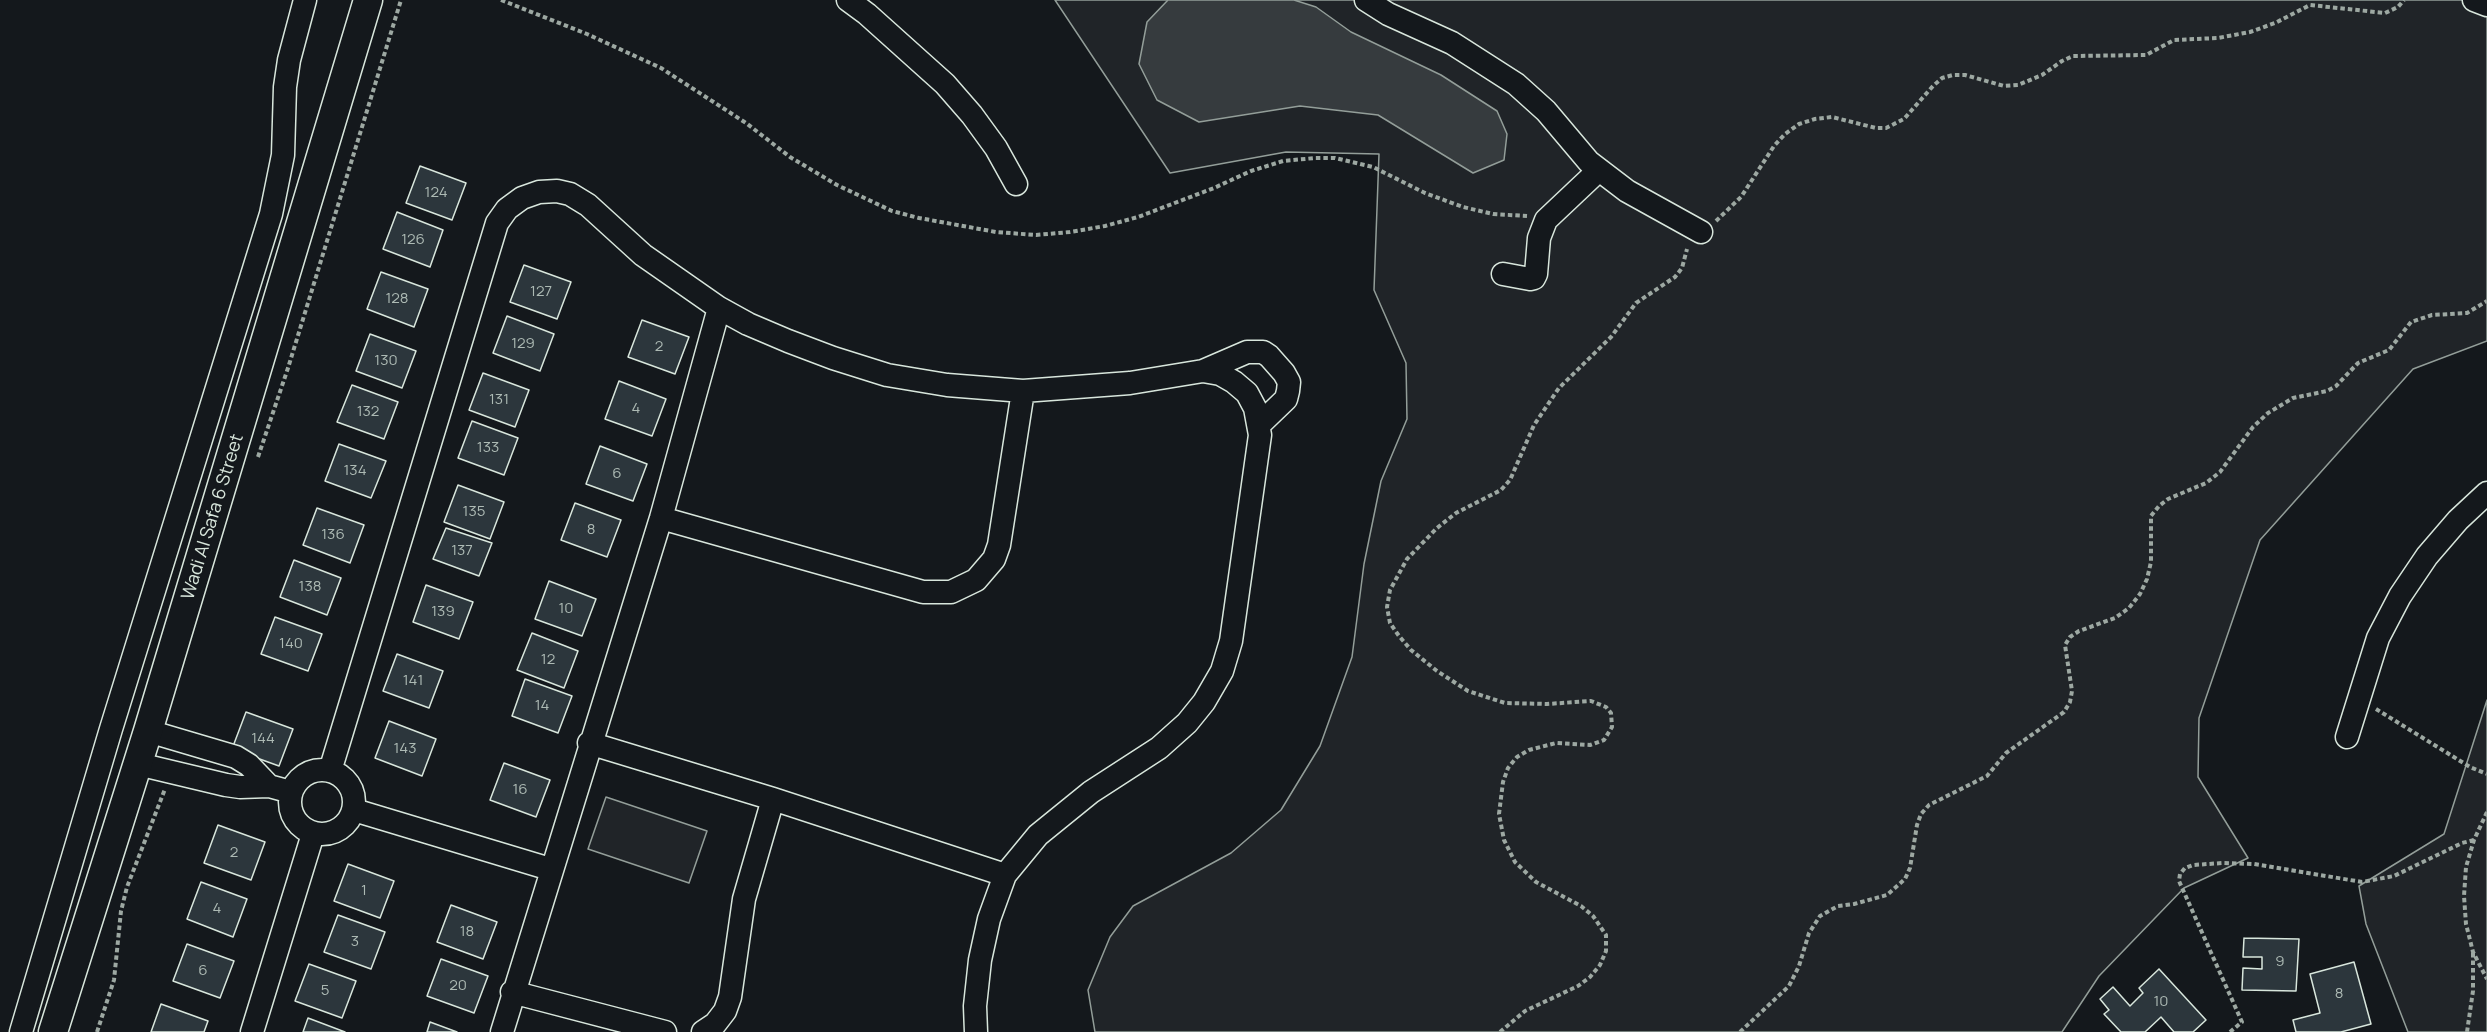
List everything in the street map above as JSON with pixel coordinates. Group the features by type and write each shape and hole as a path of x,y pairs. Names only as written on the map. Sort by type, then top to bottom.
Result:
{"main road":[{"name":"Wadi Al Safa 6 Street","path":"53,1032 138,764 368,0"}],"street":[{"path":"21,1032 111,729 271,214 283,155 285,87 289,60 305,0"},
{"path":"848,0 870,7 966,107 996,148 1016,184"},
{"path":"1366,0 1388,14 1452,43 1516,84 1546,111 1581,154 1599,170 1627,191 1701,232"},
{"path":"2474,0 2487,5"},
{"path":"1503,274 1534,278 1539,238 1546,220 1599,170"},
{"path":"330,771 497,224 507,209 522,198 538,192 557,191 588,205 643,255 719,308 748,324 833,358 887,375 947,385 1023,391 1130,383 1203,371 1247,352 1263,352 1284,374 1288,382 1288,391 1286,399 1260,424"},
{"path":"502,1032 550,869 661,518 719,308"},
{"path":"976,1032 975,1006 980,960 989,919 1005,875 1038,835 1091,792 1159,748 1187,723 1204,702 1221,671 1231,641 1260,424 1247,393 1220,374 1203,371"},
{"path":"661,518 923,592 951,592 976,580 994,558 999,545 1023,391"},
{"path":"2347,737 2378,638 2400,596 2427,556 2458,520 2487,494"},
{"path":"148,731 189,741 236,757 249,765 269,786"},
{"path":"175,773 189,741"},
{"path":"589,743 773,799 1005,875"},
{"path":"138,764 240,787 269,786 291,792"},
{"path":"311,771 330,771 345,779 350,786 355,802 354,810 348,822 338,831 326,835 313,834 303,830 291,813 291,792 296,783 311,771"},
{"path":"703,1032 715,1024 725,1011 730,997 744,900 773,799"},
{"path":"354,810 550,869"},
{"path":"252,1032 313,834"},
{"path":"512,992 665,1032"}],"path":[{"path":"257,459 288,368 401,0"},
{"path":"1500,1032 1525,1011 1578,986 1590,977 1600,965 1606,951 1606,935 1593,916 1581,906 1536,882 1515,862 1501,828 1499,798 1503,782 1508,768 1517,757 1529,750 1556,743 1590,745 1604,740 1612,727 1611,712 1606,706 1591,701 1547,704 1505,703 1468,691 1424,661 1399,636 1390,623 1388,607 1390,590 1407,559 1437,528 1456,513 1501,490 1510,480 1534,425 1552,398 1611,337 1636,303 1675,277 1682,268 1692,239 1741,197 1774,146 1799,124 1832,117 1876,128 1886,128 1904,119 1942,78 1953,75 1965,75 2004,86 2018,85 2042,75 2073,56 2146,55 2174,40 2218,38 2250,32 2276,23 2310,5 2385,13 2398,7 2404,0"},
{"path":"1740,1032 1789,986 1799,966 1809,933 1820,916 1838,906 1887,895 1905,879 1910,868 1917,825 1921,814 1929,805 1986,776 2006,753 2064,712 2070,702 2072,691 2065,645 2070,637 2079,631 2115,618 2129,608 2140,594 2151,562 2151,516 2159,506 2168,499 2199,487 2220,471 2253,427 2268,413 2293,398 2327,391 2336,386 2358,363 2389,350 2411,322 2432,315 2467,314 2487,301"},
{"path":"2358,697 2470,767 2487,774"},
{"path":"97,1032 114,980 120,918 127,887 175,773"},
{"path":"2487,812 2474,840 2466,867 2464,896 2466,924 2473,952 2487,979"},
{"path":"2230,1032 2242,1022 2179,881 2180,874 2185,868 2193,865 2223,863 2254,864 2362,882 2394,876 2462,843 2474,840"},
{"path":"2467,1032 2473,991 2473,952"}],"shaded area":[{"path":"1055,0 2487,0 2487,341 2413,369 2260,540 2199,718 2198,777 2248,858 2184,888 2099,976 2062,1032 1095,1032 1088,990 1110,937 1133,906 1231,853 1281,810 1320,746 1352,657 1364,564 1381,481 1407,419 1406,363 1374,290 1379,154 1286,152 1170,173"},
{"path":"1168,0 1294,0 1316,7 1351,32 1441,75 1497,111 1507,134 1504,160 1473,173 1378,115 1300,106 1199,122 1157,100 1139,64 1147,22"},
{"path":"2487,700 2487,1032 2408,1032 2366,924 2359,886 2444,834"},
{"path":"606,797 707,831 689,883 588,849"}],"building":[{"path":"420,166 466,183 452,220 406,203"},
{"path":"397,212 443,230 430,267 383,249"},
{"path":"524,265 571,282 557,319 510,302"},
{"path":"381,272 428,289 414,327 367,309"},
{"path":"507,316 554,334 540,371 493,353"},
{"path":"642,320 689,337 675,374 628,357"},
{"path":"370,334 416,351 402,388 356,371"},
{"path":"483,373 529,390 515,427 469,410"},
{"path":"619,381 666,399 652,436 605,419"},
{"path":"352,385 398,402 384,439 337,422"},
{"path":"472,421 518,438 504,475 458,458"},
{"path":"339,444 386,461 371,498 325,481"},
{"path":"600,446 647,464 633,501 586,484"},
{"path":"458,485 504,502 490,539 444,522"},
{"path":"575,503 621,520 607,557 561,540"},
{"path":"317,508 364,525 350,563 303,545"},
{"path":"446,528 492,543 479,576 433,559"},
{"path":"294,560 341,578 327,615 280,597"},
{"path":"549,581 596,599 582,636 535,619"},
{"path":"426,585 473,602 459,639 413,622"},
{"path":"275,617 322,634 308,671 261,654"},
{"path":"532,633 578,651 564,688 517,670"},
{"path":"397,654 443,671 429,708 383,691"},
{"path":"525,679 572,696 558,733 512,716"},
{"path":"246,712 293,729 279,766 232,749"},
{"path":"389,721 436,739 422,776 375,758"},
{"path":"504,763 550,780 536,817 490,800"},
{"path":"218,825 265,842 251,880 204,863"},
{"path":"348,864 394,881 380,918 334,901"},
{"path":"201,882 247,899 233,937 187,919"},
{"path":"451,905 497,922 483,959 437,942"},
{"path":"338,915 385,932 371,969 324,952"},
{"path":"2244,938 2299,939 2296,991 2242,990 2243,968 2262,969 2262,957 2243,957"},
{"path":"187,944 234,961 220,998 173,981"},
{"path":"441,959 488,976 474,1013 427,996"},
{"path":"2354,962 2371,1024 2341,1032 2296,1032 2293,1020 2320,1013 2310,974"},
{"path":"309,964 356,981 342,1018 295,1001"},
{"path":"2159,969 2206,1020 2193,1032 2174,1032 2161,1017 2145,1032 2121,1032 2104,1014 2109,1010 2100,999 2113,987 2130,1006 2143,993 2139,988"},
{"path":"161,1004 208,1021 204,1032 151,1032"},
{"path":"308,1018 345,1032 303,1032"},
{"path":"430,1022 457,1032 427,1032"}]}
